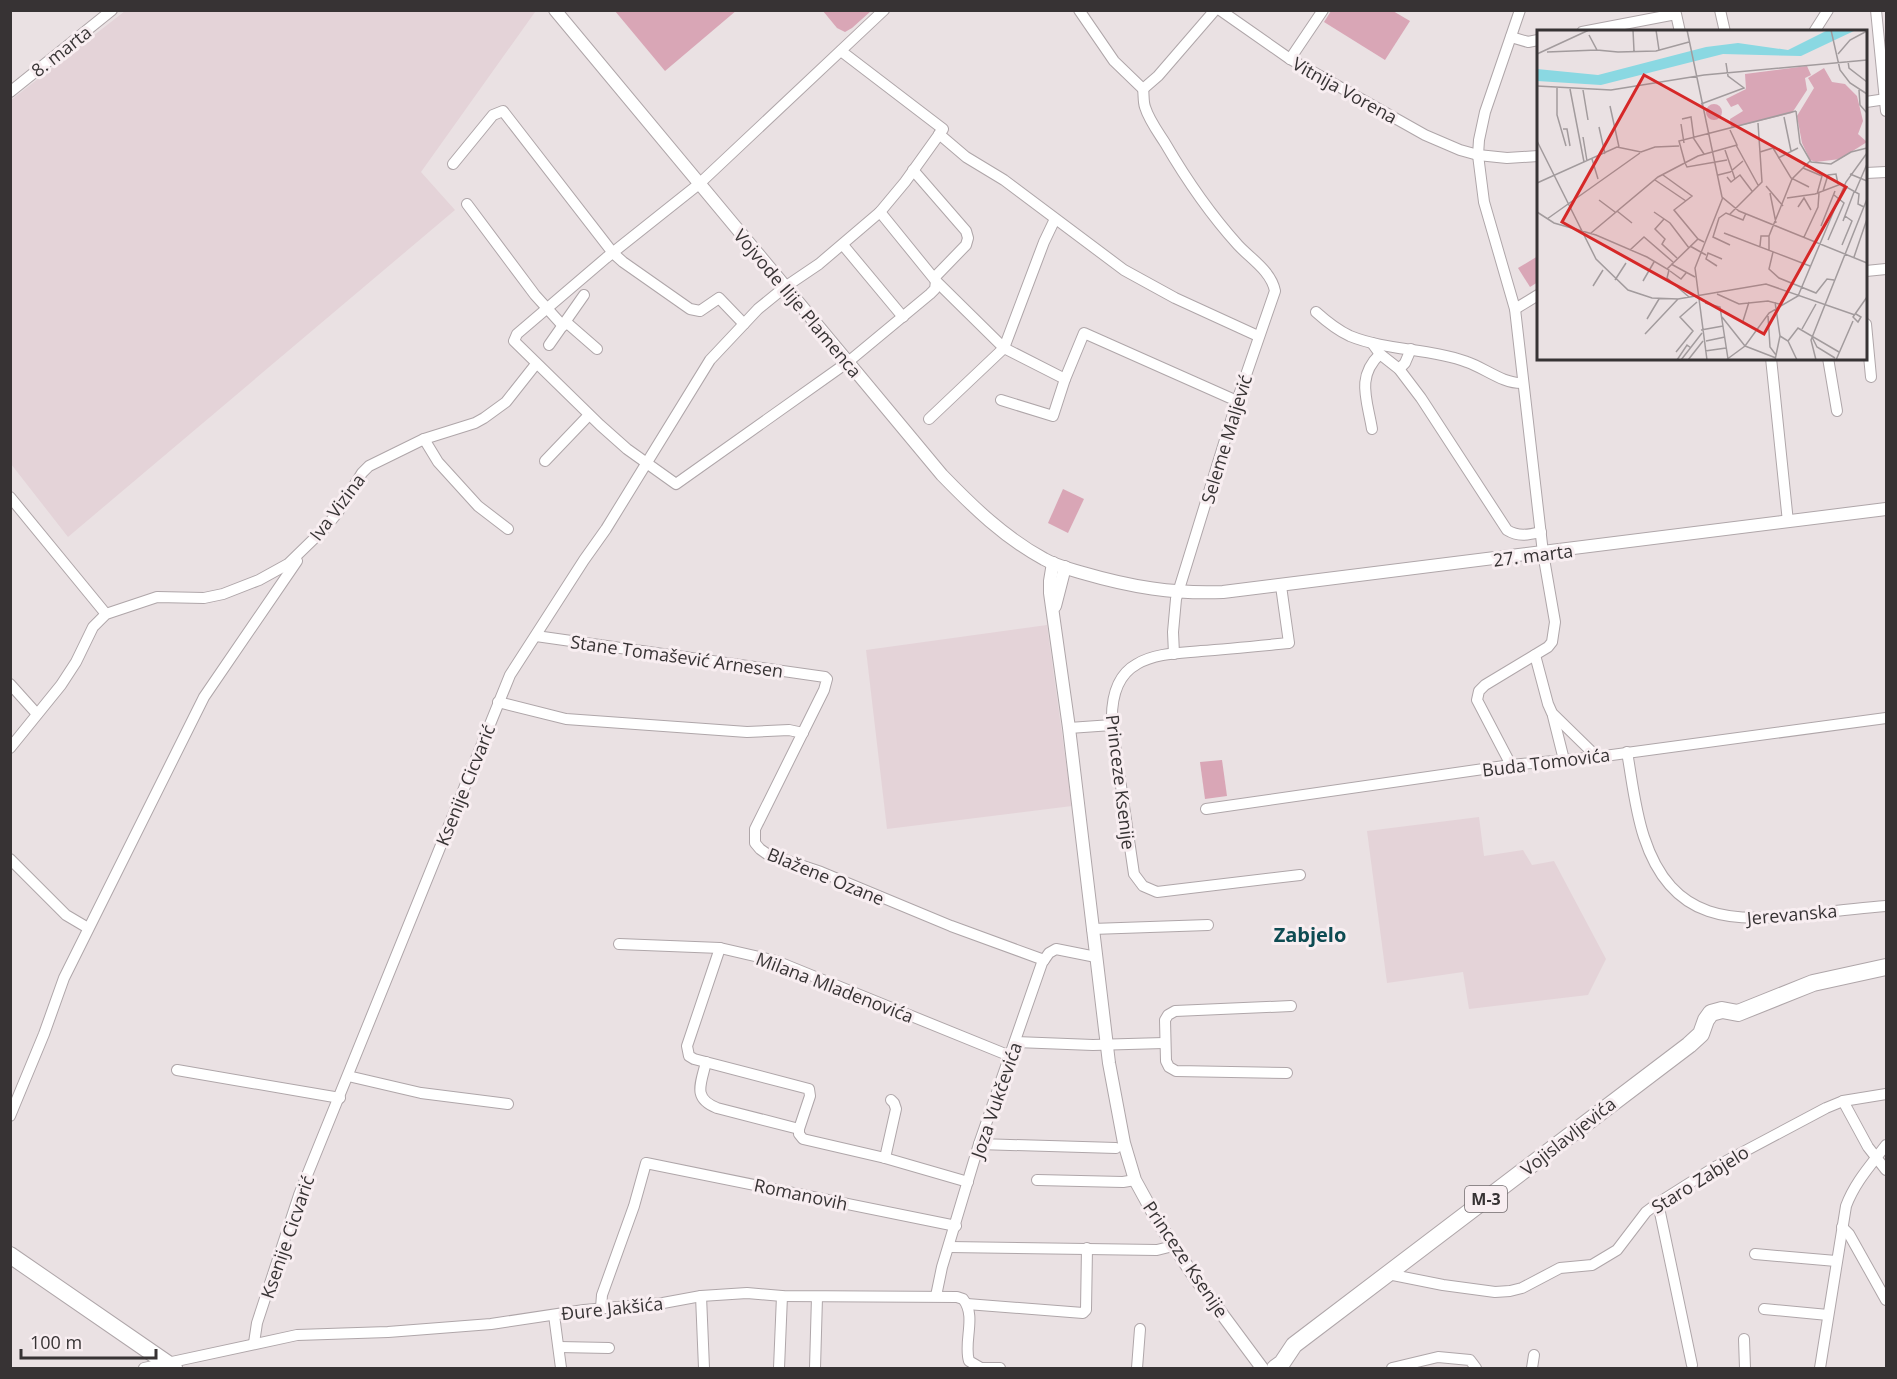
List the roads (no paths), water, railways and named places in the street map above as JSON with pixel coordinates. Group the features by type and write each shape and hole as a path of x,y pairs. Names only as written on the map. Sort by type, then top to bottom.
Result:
{"main road":[{"name":"Vojislavljevića","path":"1275,1368 1282,1363 1294,1346 1689,1045 1701,1034 1711,1013 1722,1010 1738,1012 1807,984 1887,967"},
{"path":"10,1256 170,1366"}],"street":[{"name":"8. marta","path":"10,92 112,10"},
{"name":"Vojvode Ilije Plamenca","path":"555,10 942,476 968,502 1017,542 1059,565"},
{"path":"884,10 699,184 613,252 514,338 517,345 627,449 676,484 848,362 935,289 935,279 966,244 968,238 966,231 913,170"},
{"path":"1079,10 1114,61 1143,89 1158,76 1215,10"},
{"name":"Vitnija Vorena","path":"1220,10 1290,59 1425,135 1478,155 1507,158 1537,156"},
{"path":"1290,59 1323,10"},
{"path":"1511,765 1477,700 1479,691 1485,685 1548,647 1554,634 1515,309 1484,201 1478,155 1485,112 1520,10"},
{"path":"1720,10 1725,30"},
{"path":"1815,30 1828,10"},
{"path":"1876,10 1887,111"},
{"path":"1591,30 1676,12 1680,30"},
{"path":"1511,37 1528,42 1537,40"},
{"path":"841,51 941,132 966,157 1004,180 1133,275 1175,298 1258,336"},
{"name":"Seleme Maljević","path":"1143,89 1145,107 1179,167 1226,231 1267,274 1274,287 1275,295 1258,336 1179,592"},
{"path":"1867,102 1886,99"},
{"path":"453,164 493,115 503,111 623,262 690,309 700,310 719,298 744,324"},
{"path":"903,317 843,244 880,212 941,132"},
{"path":"1867,173 1887,172"},
{"path":"466,204 547,309 597,349"},
{"path":"880,212 935,279 1004,348 1065,379"},
{"path":"930,419 1004,348 1055,219"},
{"name":"Ksenije Cicvarić","path":"254,1343 257,1323 297,1203 510,675 648,464 710,360 744,324 785,287 809,272 843,244"},
{"path":"1867,271 1887,268"},
{"path":"549,345 584,295"},
{"path":"1515,309 1537,297"},
{"path":"1316,312 1339,331 1372,343 1467,362 1506,381 1523,383"},
{"path":"1001,400 1053,416 1084,333 1237,401"},
{"path":"1867,335 1871,377"},
{"path":"1372,343 1380,354 1399,369 1421,398 1504,526 1516,535 1541,532"},
{"path":"1399,369 1405,363 1411,349"},
{"path":"1372,429 1364,376 1373,360 1380,354"},
{"path":"1770,360 1788,522"},
{"path":"1828,360 1837,411"},
{"name":"Iva Vizina","path":"106,614 157,597 204,598 222,594 259,580 288,564 304,550 338,512 362,473 369,466 424,439 475,423 495,411 506,402 536,364"},
{"path":"545,461 589,415"},
{"path":"424,439 438,462 478,506 508,529"},
{"path":"10,497 106,614 93,627 76,662 10,748"},
{"name":"27. marta","path":"1059,565 1131,586 1179,592 1223,592 1887,509"},
{"path":"10,1116 64,978 204,697 304,550"},
{"name":"Princeze Ksenije","path":"1059,565 1050,581 1092,929 1117,1113 1135,1179 1173,1246 1262,1368"},
{"name":"Princeze Ksenije","path":"1281,586 1289,643 1174,654 1155,657 1136,664 1127,672 1114,693 1111,710 1134,874 1143,886 1157,892 1300,875"},
{"path":"1174,654 1173,632 1179,592"},
{"name":"Stane Tomašević Arnesen","path":"536,636 819,676"},
{"path":"1535,655 1564,760"},
{"name":"Blažene Ozane","path":"819,676 827,679 827,683 755,829 754,839 760,849 766,854 821,872 951,926 1044,960"},
{"path":"10,684 37,714"},
{"path":"498,702 566,720 747,732 793,730 802,733"},
{"path":"1552,713 1597,757"},
{"name":"Buda Tomovića","path":"1206,809 1511,765 1597,757 1887,718"},
{"path":"1069,728 1112,725"},
{"name":"Jerevanska","path":"1627,752 1644,837 1664,878 1685,900 1715,915 1735,918 1778,918 1887,906"},
{"path":"10,859 66,915 88,928"},
{"path":"1092,929 1208,925"},
{"name":"Milana Mladenovića","path":"618,944 720,948 776,961 1010,1056"},
{"path":"720,948 687,1046 689,1056 809,1089 810,1096 799,1129 799,1134 803,1139 885,1158 968,1182"},
{"path":"1044,960 1049,953 1058,949 1096,957"},
{"name":"Joza Vukčevića","path":"936,1296 979,1144 1044,960"},
{"path":"1287,1073 1176,1071 1169,1067 1166,1061 1164,1043 1166,1018 1172,1012 1291,1006"},
{"path":"1015,1042 1164,1043"},
{"path":"706,1062 700,1089 701,1097 706,1104 799,1129"},
{"path":"177,1070 340,1098"},
{"path":"348,1076 421,1093 508,1104"},
{"name":"Staro Zabjelo","path":"1388,1274 1495,1292 1522,1288 1560,1268 1592,1265 1617,1250 1646,1212 1714,1167 1826,1108 1843,1101 1887,1094"},
{"path":"885,1158 896,1109 891,1100"},
{"path":"1843,1101 1868,1147 1887,1170"},
{"path":"979,1144 1116,1148"},
{"path":"1820,1368 1846,1206 1854,1188 1887,1145"},
{"name":"Romanovih","path":"601,1308 603,1294 634,1206 646,1163 956,1226"},
{"path":"1037,1180 1123,1182 1135,1179"},
{"path":"1658,1203 1692,1365"},
{"path":"1842,1227 1849,1234 1887,1300"},
{"path":"949,1246 1157,1250 1173,1246"},
{"name":"Đure Jakšića","path":"144,1368 170,1366 254,1343 297,1335 388,1332 491,1324 601,1308 747,1293 817,1297 957,1297 963,1299 967,1304 1083,1313 1086,1310 1087,1248"},
{"path":"1755,1254 1836,1261"},
{"path":"701,1296 704,1368"},
{"path":"779,1368 782,1296"},
{"path":"815,1368 817,1297"},
{"path":"967,1304 969,1318 966,1365 1000,1368"},
{"path":"1764,1309 1828,1315"},
{"path":"554,1315 561,1368"},
{"path":"1137,1368 1140,1329"},
{"path":"1744,1339 1745,1368"},
{"path":"559,1347 609,1348"},
{"path":"1532,1368 1534,1355"},
{"path":"1392,1368 1438,1357 1473,1364"}],"district":[{"name":"Zabjelo","path":"1310,934"}]}
